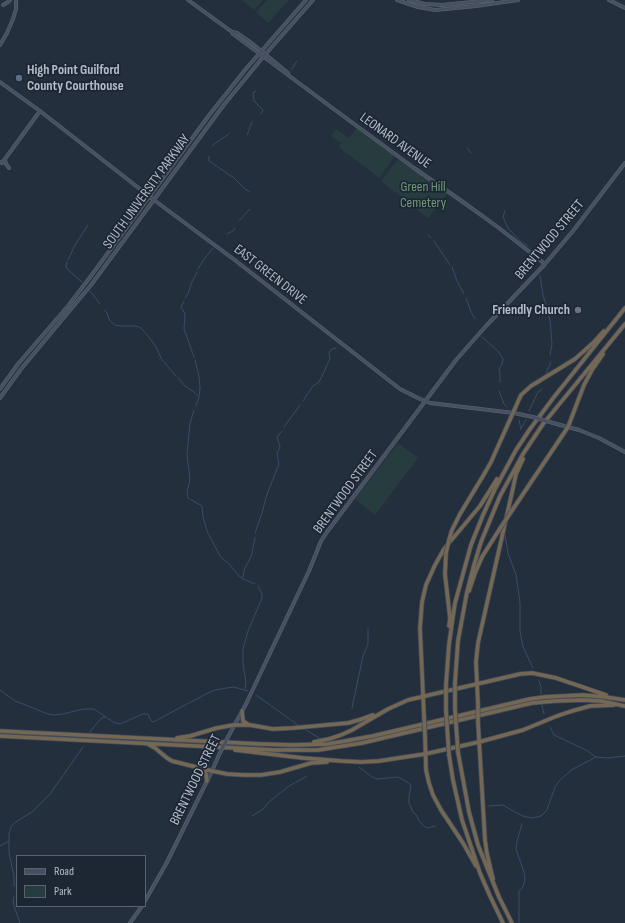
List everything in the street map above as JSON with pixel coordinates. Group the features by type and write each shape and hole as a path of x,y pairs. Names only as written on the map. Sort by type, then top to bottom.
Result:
{"highway":[{"path":"449,644 455,604 471,546 492,495 516,450 546,407 625,308"},
{"path":"480,874 462,820 449,755 446,685 450,618 445,574 446,553 449,540 460,514 491,462 519,399 527,390 575,359 594,342 611,322 618,317"},
{"path":"512,923 499,897 478,845 470,819 462,781 458,752 455,683 458,641 462,615 477,554 487,526 520,459 534,436 625,324"},
{"path":"462,615 478,566 488,547 568,427 581,391 588,377 617,334"},
{"path":"499,897 487,854 485,840 476,662 478,643 510,498 518,469 534,436"},
{"path":"503,923 480,874 463,843 433,795 426,770 421,619 424,594 435,565 444,549 484,500 512,454 516,450"},
{"path":"162,739 190,736 217,728 234,725 282,729 340,724 359,720 402,702 423,696 520,674 532,673 556,678 624,700"},
{"path":"0,731 293,745 328,744 530,699 583,695 624,700"},
{"path":"0,736 275,750 318,750 362,743 532,703 584,700 601,701 625,706"},
{"path":"218,747 224,749 302,758 361,762 425,754 479,742 523,730 557,716 590,706 625,706"},
{"path":"293,745 299,743 318,742 341,735 385,710"},
{"path":"242,711 243,721 250,726"},
{"path":"144,743 155,748 170,760 212,772 244,775 261,775 311,764 342,761"},
{"path":"203,769 206,774 207,781"}],"main road":[{"path":"3,5 10,0"},
{"path":"0,45 13,19 16,9 16,0"},
{"name":"LEONARD AVENUE","path":"188,0 232,32 237,33 264,56 286,71 291,77 408,164 463,202 545,264"},
{"name":"SOUTH UNIVERSITY PARKWAY","path":"0,389 18,364 84,284 150,197 210,114 260,52 306,0"},
{"name":"SOUTH UNIVERSITY PARKWAY","path":"0,398 21,369 92,285 223,106 313,0"},
{"path":"397,0 418,7 435,10 518,0"},
{"path":"409,0 433,5 492,0"},
{"path":"609,0 625,8"},
{"name":"EAST GREEN DRIVE","path":"0,82 40,111 150,197 406,392 424,401 533,417 599,438 625,452"},
{"path":"1,163 40,111"},
{"path":"5,159 9,168"},
{"name":"BRENTWOOD STREET","path":"146,899 166,864 242,711 309,571 324,536 424,401 468,346 545,264 577,226 625,163"},
{"path":"130,923 141,907"}],"green space":[{"path":"242,0 263,0 254,10"},
{"path":"267,0 289,0 268,23 256,12"},
{"name":"Green Hill Cemetery","path":"357,128 395,156 379,178 345,152 339,146 341,143 331,136 336,129 349,138"},
{"name":"Green Hill Cemetery","path":"398,159 448,193 428,218 381,181"},
{"path":"398,443 418,458 375,515 355,499"}],"waterway":[{"path":"291,70 297,61"},
{"path":"256,91 253,93 254,101 263,110 261,114"},
{"path":"247,135 252,122"},
{"path":"213,146 229,134"},
{"path":"467,148 471,153"},
{"path":"209,156 209,161 234,178 250,192"},
{"path":"239,221 250,209"},
{"path":"505,211 503,217 508,228 520,241 528,246"},
{"path":"68,260 75,245 88,225"},
{"path":"227,234 235,228"},
{"path":"428,235 431,238"},
{"path":"434,241 450,265"},
{"path":"198,269 213,248"},
{"path":"67,262 67,269 82,282"},
{"path":"452,267 464,294"},
{"path":"185,298 197,272"},
{"path":"540,276 543,295 550,320 552,344 550,355"},
{"path":"90,291 100,304"},
{"path":"466,298 475,319"},
{"path":"184,301 181,307 185,314 184,329 194,357"},
{"path":"104,310 110,321 115,325 134,326 143,330 156,347 162,360 176,376"},
{"path":"482,337 498,351 503,359 499,369 500,382"},
{"path":"303,401 313,386 319,382 330,359 329,352 336,348"},
{"path":"195,360 200,388 196,406"},
{"path":"546,373 551,362"},
{"path":"178,378 185,386 198,396"},
{"path":"529,411 538,392 542,389"},
{"path":"499,391 504,404 507,407"},
{"path":"284,427 300,405"},
{"path":"194,410 190,423 187,454 190,480 187,491 188,498 202,506 207,531 220,556 239,576 255,584"},
{"path":"519,420 521,429"},
{"path":"521,429 526,420"},
{"path":"255,533 267,494 279,464 277,453 280,447 277,437 282,431"},
{"path":"505,535 508,553 516,575 520,603 520,631 523,647 533,668"},
{"path":"243,578 244,570 251,557 255,538"},
{"path":"245,689 246,682 243,664 243,649 248,631 262,598 262,594 258,586"},
{"path":"352,708 363,656 368,644 368,629"},
{"path":"539,681 541,694"},
{"path":"0,690 15,701 48,714 54,715 83,709 94,709 113,722 120,724 143,714 148,714 153,722 215,690 233,687 248,691"},
{"path":"256,695 298,725"},
{"path":"542,705 544,714"},
{"path":"90,732 98,722 105,717"},
{"path":"550,727 554,735 586,750 596,757"},
{"path":"306,730 321,739"},
{"path":"14,886 14,876 9,853 9,834 11,827 14,823 32,812 50,794 83,747"},
{"path":"489,806 503,805 523,816 532,818 541,816 547,810 555,787 560,780 573,769 596,757 608,758 625,756"},
{"path":"359,767 377,779 398,777 409,783 411,786 409,803 413,812 419,821 427,828 436,826"},
{"path":"252,816 262,810 270,801 289,786 307,776"},
{"path":"519,923 519,891 524,884 525,877 516,849 522,824"},
{"path":"0,846 9,841"},
{"path":"14,897 14,906 20,923"}],"place":[{"name":"High Point Guilford County Courthouse","path":"19,78"},
{"name":"Friendly Church","path":"578,310"}]}
